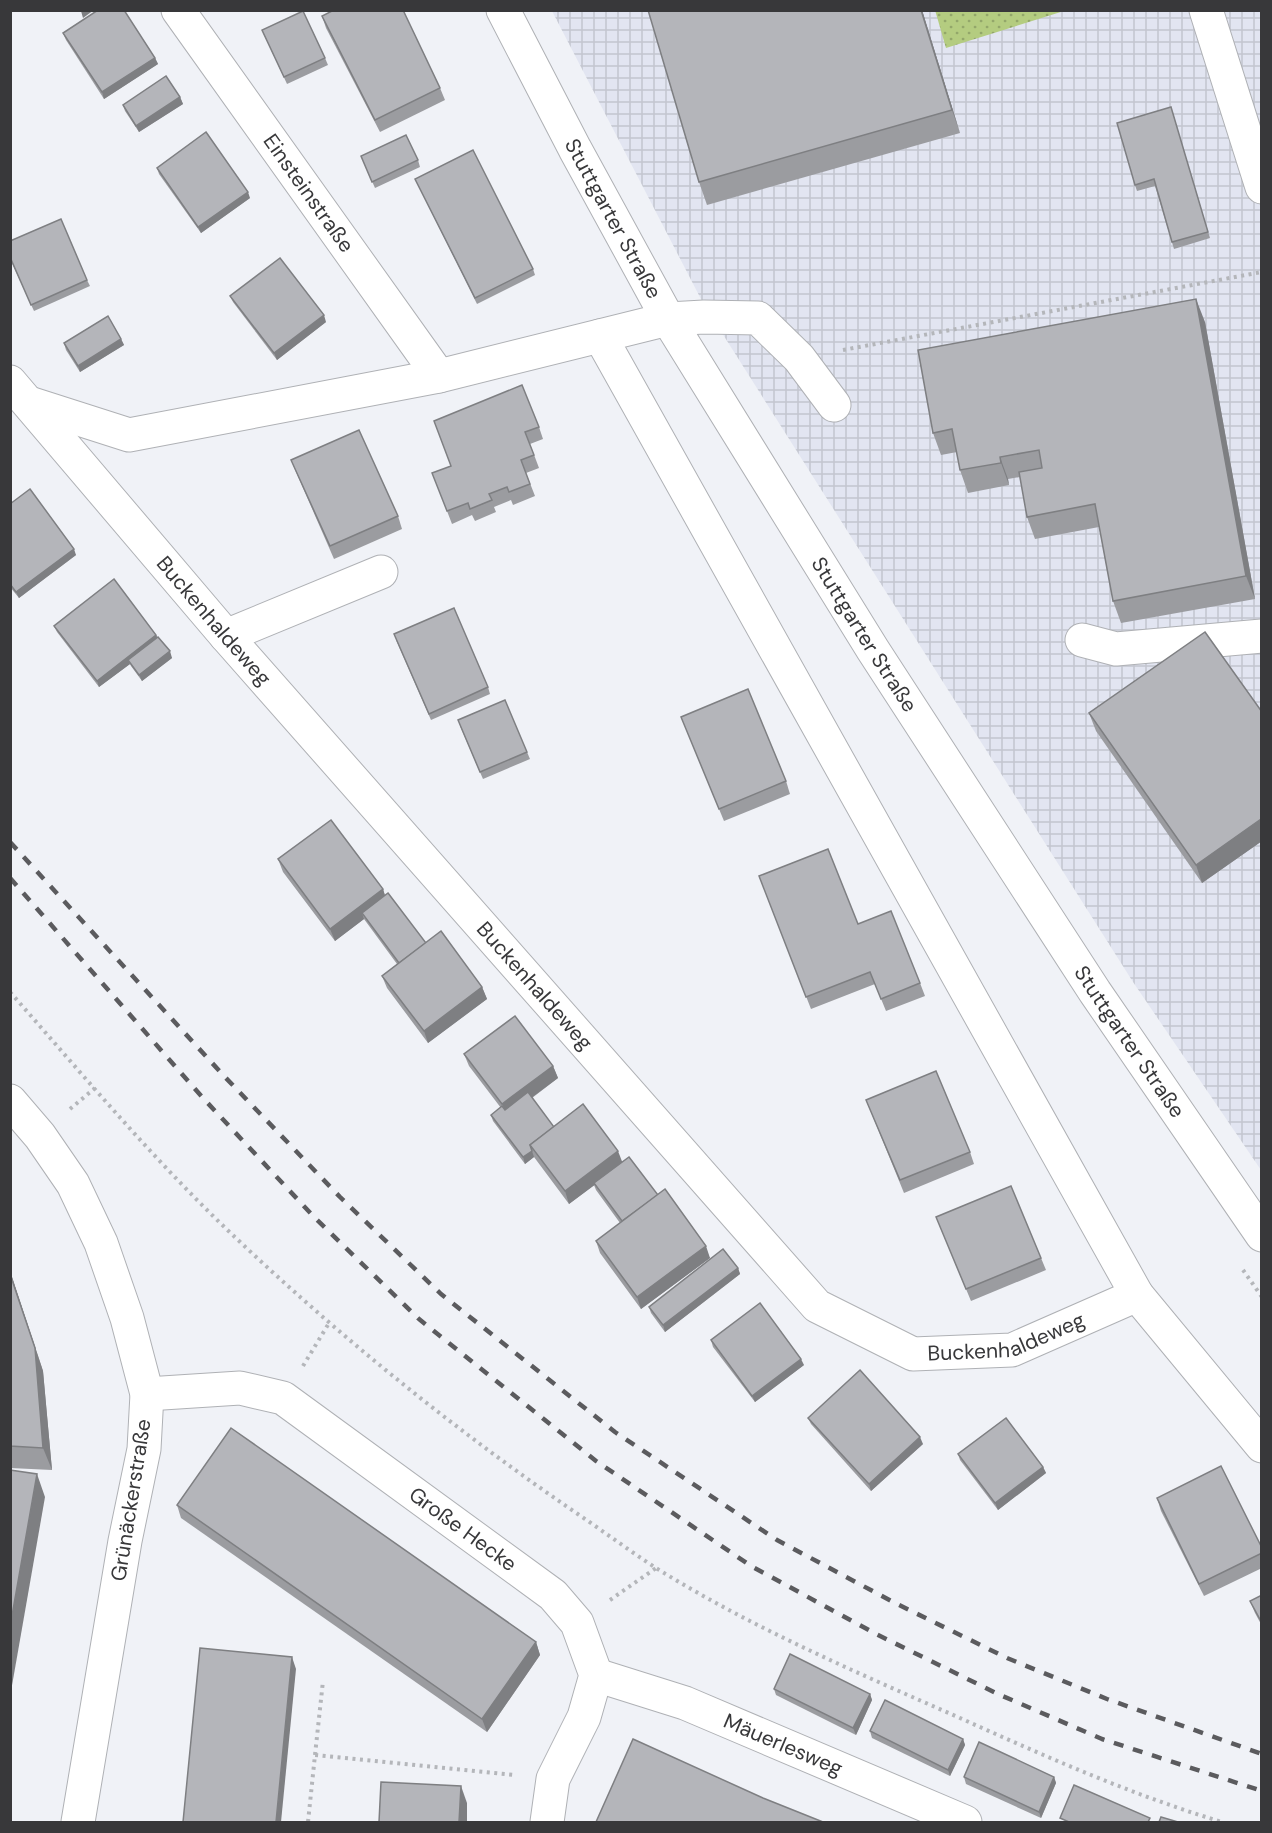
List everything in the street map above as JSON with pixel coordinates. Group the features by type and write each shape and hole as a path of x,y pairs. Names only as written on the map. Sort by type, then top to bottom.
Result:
{"street":[{"name":"Einsteinstraße","path":"178,10 439,376"},
{"name":"Stuttgarter Straße","path":"504,10 575,149 668,319 873,650 1088,982 1262,1235"},
{"path":"1206,10 1262,187"},
{"name":"Buckenhaldeweg","path":"20,392 129,435 439,376 668,319 704,317 758,318 799,358 834,405"},
{"path":"600,336 1137,1295 1262,1446"},
{"name":"Buckenhaldeweg","path":"20,392 226,636 817,1306 913,1354 946,1353 1012,1350 1137,1295"},
{"path":"226,636 381,572"},
{"path":"1082,640 1116,649 1262,636"},
{"name":"Grünäckerstraße","path":"10,1101 40,1136 73,1184 96,1233 128,1318 147,1394 144,1449 123,1553 78,1822"},
{"name":"Große Hecke","path":"147,1394 240,1388 283,1398 553,1595 577,1623 596,1675"},
{"path":"547,1822 553,1779 584,1717 596,1675"},
{"name":"Mäuerlesweg","path":"596,1675 685,1703 965,1822"}],"path":[{"path":"799,358 1262,272"},
{"path":"10,992 162,1162 236,1238 329,1323 432,1408 515,1470 656,1568 748,1620 868,1677 1162,1804 1222,1822"},
{"path":"283,1398 329,1323"},
{"path":"577,1623 656,1568"},
{"path":"308,1822 323,1681"},
{"path":"315,1755 553,1779"}],"shaded area":[{"path":"552,11 1261,11 1261,1170 1133,982 703,303"}],"green space":[{"path":"935,10 1064,10 1064,11 946,48"}],"building":[{"path":"98,10 124,10 155,58 102,92 63,33"},
{"path":"334,10 403,10 440,88 375,120 322,16"},
{"path":"648,10 921,10 952,110 699,182"},
{"path":"303,11 325,58 284,77 262,30"},
{"path":"166,76 180,97 136,126 123,105"},
{"path":"1171,107 1208,232 1172,242 1154,179 1135,185 1117,123"},
{"path":"206,132 248,192 198,227 157,168"},
{"path":"406,135 418,160 372,182 361,156"},
{"path":"473,150 533,269 475,298 415,179"},
{"path":"61,219 87,280 31,305 10,257 10,241"},
{"path":"280,258 324,315 274,353 230,296"},
{"path":"1196,299 1246,576 1113,601 1095,504 1027,517 1019,472 1042,468 1039,450 1000,457 1001,463 960,470 952,429 933,433 918,350"},
{"path":"108,316 121,339 78,366 64,343"},
{"path":"522,385 539,427 525,432 534,455 521,460 530,484 509,492 507,487 489,494 492,500 470,509 468,503 447,511 432,473 451,466 434,421"},
{"path":"359,430 398,516 330,546 291,460"},
{"path":"30,489 74,549 16,592 10,584 10,504"},
{"path":"114,579 156,635 97,681 54,626"},
{"path":"454,608 488,687 429,714 394,634"},
{"path":"1205,632 1262,712 1262,821 1261,819 1196,865 1089,713"},
{"path":"158,637 170,651 139,675 128,660"},
{"path":"748,689 786,781 719,809 681,717"},
{"path":"505,700 527,752 480,772 458,720"},
{"path":"331,820 383,889 330,929 278,859"},
{"path":"828,849 858,924 891,911 920,983 881,999 870,972 806,997 759,876"},
{"path":"388,893 426,943 399,963 362,913"},
{"path":"441,931 482,987 424,1031 382,976"},
{"path":"515,1016 553,1066 502,1104 464,1054"},
{"path":"936,1071 970,1152 900,1180 866,1100"},
{"path":"528,1092 554,1127 530,1145 532,1151 523,1157 491,1115 502,1106 505,1110"},
{"path":"583,1104 618,1151 565,1191 530,1145"},
{"path":"629,1157 658,1195 622,1221 594,1183"},
{"path":"1011,1186 1041,1258 966,1289 936,1217"},
{"path":"665,1189 706,1246 637,1297 596,1241"},
{"path":"723,1249 738,1268 663,1325 649,1307"},
{"path":"10,1274 35,1348 43,1448 10,1446"},
{"path":"760,1303 801,1359 752,1396 711,1340"},
{"path":"860,1370 920,1437 869,1484 808,1418"},
{"path":"1006,1418 1043,1467 995,1503 958,1454"},
{"path":"231,1428 536,1642 482,1719 177,1505"},
{"path":"1221,1466 1262,1548 1262,1553 1199,1584 1157,1498"},
{"path":"10,1470 37,1474 10,1627"},
{"path":"1262,1595 1262,1623 1250,1601"},
{"path":"200,1648 292,1657 276,1822 183,1822"},
{"path":"790,1654 870,1694 853,1728 774,1689"},
{"path":"885,1700 963,1739 948,1770 870,1731"},
{"path":"633,1739 763,1798 823,1822 596,1822"},
{"path":"979,1742 1054,1777 1039,1812 964,1777"},
{"path":"381,1782 461,1786 459,1822 379,1822"},
{"path":"1074,1785 1150,1818 1148,1822 1069,1822 1060,1818"},
{"path":"1161,1817 1178,1822 1159,1822"}],"railway":[{"path":"10,842 224,1076 340,1197 441,1294 615,1432 777,1540 895,1603 1007,1658 1107,1699 1262,1754"},
{"path":"10,878 203,1098 315,1218 419,1319 596,1461 751,1566 876,1634 998,1694 1102,1739 1262,1791"}]}
